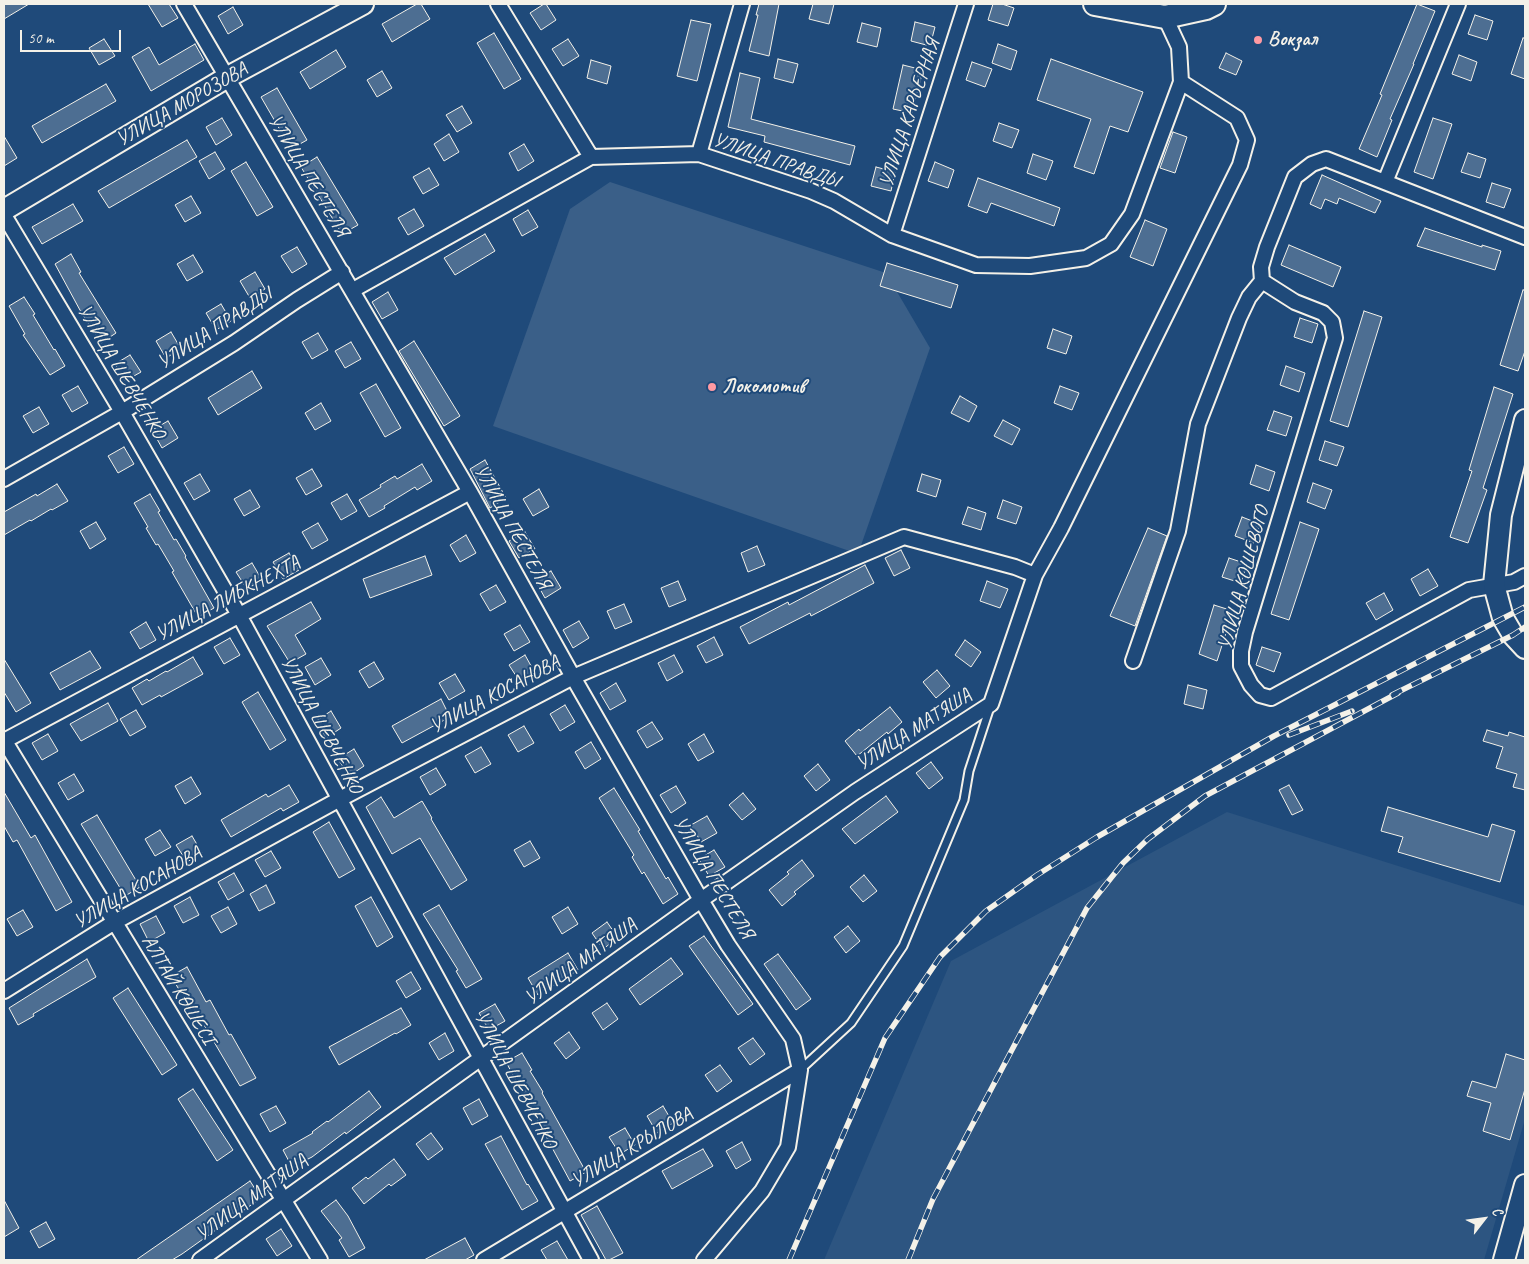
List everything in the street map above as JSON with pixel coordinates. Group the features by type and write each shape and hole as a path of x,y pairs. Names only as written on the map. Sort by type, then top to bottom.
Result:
{"main road":[{"name":"УЛИЦА МОРОЗОВА","path":"4,210 226,78 363,4"},
{"path":"1094,4 1165,16 1206,8 1214,4"},
{"path":"1525,420 1501,515 1494,585 1503,618 1512,635 1525,648"},
{"path":"1504,1260 1525,1185"}],"street":[{"name":"УЛИЦА ПЕСТЕЛЯ","path":"184,4 470,492 573,677 701,900 728,944 794,1039 800,1070 788,1147 762,1190 704,1260"},
{"path":"498,4 591,157"},
{"path":"699,154 742,4"},
{"name":"УЛИЦА КАРЬЕРНАЯ","path":"892,235 966,4"},
{"path":"1385,182 1458,4"},
{"path":"991,704 1036,575 1066,520 1240,165 1247,140 1237,118 1181,82 1178,47 1165,16"},
{"name":"УЛИЦА ПРАВДЫ","path":"353,290 591,157 699,154 811,191 834,201 892,235 976,265 1030,266 1086,258 1111,244 1132,214 1181,82"},
{"path":"1133,661 1178,531 1198,424 1239,318 1249,297 1262,281 1262,267 1267,247 1295,177 1312,164 1326,159 1525,237"},
{"name":"УЛИЦА ШЕВЧЕНКО","path":"4,215 122,412 239,615 338,800 591,1260"},
{"name":"УЛИЦА ПРАВДЫ","path":"4,478 122,412 234,344 297,300 342,272"},
{"name":"УЛИЦА КОШЕВОГО","path":"1262,281 1295,302 1323,313 1332,322 1335,338 1245,632 1241,651 1241,666 1251,685 1260,695 1271,698 1452,598 1469,590 1494,585"},
{"name":"УЛИЦА ЛИБКНЕХТА","path":"4,740 470,492"},
{"name":"УЛИЦА КОСАНОВА","path":"4,992 113,923 338,800 573,677 904,537 1015,567 1036,575"},
{"path":"1494,585 1514,582 1525,576"},
{"name":"УЛИЦА МАТЯША","path":"200,1260 701,900 855,792 991,704"},
{"name":"АЛТАЙ КӨШЕСІ","path":"4,740 113,923 320,1260"},
{"name":"УЛИЦА КРЫЛОВА","path":"484,1260 800,1070"}],"lane":[{"path":"800,1070 851,1023 903,946 964,800 969,771 991,704"}],"shaded area":[{"name":"Локомотив","path":"610,182 886,273 930,348 858,554 493,426 570,209"},
{"path":"1227,812 1525,906 1525,1119 1484,1260 824,1260 951,961"}],"building":[{"path":"4,4 29,4 4,19"},
{"path":"148,4 169,4 178,18 162,27"},
{"path":"417,4 421,4 430,19 392,42 382,24"},
{"path":"546,4 556,20 541,30 530,13"},
{"path":"759,4 779,4 769,56 749,51"},
{"path":"813,4 834,4 829,24 809,19"},
{"path":"993,4 1002,4 1014,8 1008,26 988,20"},
{"path":"1417,4 1435,11 1390,119 1392,120 1377,157 1359,149"},
{"path":"233,7 243,25 228,34 218,16"},
{"path":"1475,15 1493,21 1487,40 1468,34"},
{"path":"691,20 711,24 697,81 677,76"},
{"path":"915,22 935,27 930,46 911,41"},
{"path":"862,23 881,28 877,47 857,42"},
{"path":"494,33 521,79 504,89 477,43"},
{"path":"1523,38 1525,38 1525,79 1511,74"},
{"path":"104,39 115,56 99,65 89,48"},
{"path":"568,39 579,56 563,66 552,49"},
{"path":"195,44 204,60 151,91 132,57 149,47 159,65"},
{"path":"998,44 1017,51 1011,70 992,63"},
{"path":"336,50 346,67 310,89 300,72"},
{"path":"1226,53 1242,61 1236,75 1219,68"},
{"path":"1459,55 1477,62 1471,81 1452,74"},
{"path":"778,59 798,64 793,83 774,78"},
{"path":"1051,59 1143,92 1128,132 1110,126 1094,174 1074,167 1091,119 1037,100"},
{"path":"591,60 611,66 607,84 587,78"},
{"path":"972,62 992,69 985,87 966,80"},
{"path":"903,65 923,70 912,113 893,109"},
{"path":"382,71 392,88 377,97 367,80"},
{"path":"740,73 760,78 751,119 855,146 850,165 764,142 765,136 728,127"},
{"path":"106,84 116,101 42,143 32,126"},
{"path":"277,88 307,140 291,149 261,97"},
{"path":"462,106 472,123 457,132 446,115"},
{"path":"222,118 232,135 216,145 206,127"},
{"path":"1433,118 1452,124 1433,179 1414,172"},
{"path":"999,123 1019,130 1012,148 993,141"},
{"path":"1173,132 1187,137 1175,173 1160,168"},
{"path":"449,134 459,152 444,161 434,144"},
{"path":"4,136 17,158 4,166"},
{"path":"187,140 197,157 109,208 98,191"},
{"path":"524,144 534,161 518,171 509,153"},
{"path":"215,152 225,169 209,179 199,161"},
{"path":"1468,153 1486,159 1480,178 1461,172"},
{"path":"1033,154 1053,161 1046,180 1027,173"},
{"path":"317,157 358,225 342,234 301,167"},
{"path":"246,162 273,207 257,216 231,171"},
{"path":"935,162 954,170 948,188 928,181"},
{"path":"876,167 895,172 891,191 871,186"},
{"path":"429,168 439,185 423,194 413,177"},
{"path":"1322,175 1381,201 1375,213 1339,198 1337,204 1325,199 1321,209 1310,204"},
{"path":"978,178 1060,208 1054,226 991,203 987,213 968,206"},
{"path":"1492,183 1511,189 1504,208 1486,202"},
{"path":"191,196 201,213 185,222 175,205"},
{"path":"73,204 83,221 42,244 32,227"},
{"path":"414,209 424,226 408,235 398,218"},
{"path":"528,210 538,227 522,236 513,219"},
{"path":"1145,220 1167,229 1153,266 1130,257"},
{"path":"1425,228 1482,247 1482,245 1501,251 1495,270 1417,246"},
{"path":"485,234 495,251 455,275 444,258"},
{"path":"1289,245 1341,267 1333,287 1281,265"},
{"path":"297,247 307,264 292,273 281,256"},
{"path":"71,254 81,272 79,273 116,333 101,343 81,312 55,264"},
{"path":"193,255 203,272 187,281 177,264"},
{"path":"887,263 958,285 951,308 880,286"},
{"path":"255,272 265,289 250,298 240,281"},
{"path":"1523,290 1525,290 1525,351 1518,371 1500,365"},
{"path":"388,292 398,310 382,319 372,302"},
{"path":"24,297 65,366 50,375 23,335 25,334 9,306"},
{"path":"221,304 231,321 216,330 206,313"},
{"path":"1364,311 1382,317 1348,427 1330,421"},
{"path":"1300,318 1318,324 1312,343 1294,337"},
{"path":"1053,329 1072,336 1066,354 1047,348"},
{"path":"171,332 181,349 166,358 156,341"},
{"path":"318,333 328,350 312,359 302,342"},
{"path":"414,341 460,416 444,426 399,351"},
{"path":"351,342 361,359 345,368 335,351"},
{"path":"130,355 141,372 125,381 115,364"},
{"path":"1286,366 1305,373 1299,392 1280,385"},
{"path":"252,371 262,388 218,415 208,398"},
{"path":"376,384 401,428 385,437 360,393"},
{"path":"78,386 88,403 72,412 62,395"},
{"path":"1060,386 1079,393 1072,410 1054,403"},
{"path":"1494,387 1513,394 1483,488 1487,490 1468,543 1450,537 1472,471 1469,470"},
{"path":"960,396 977,406 969,422 951,413"},
{"path":"321,403 331,421 315,430 305,413"},
{"path":"39,407 49,424 33,433 23,416"},
{"path":"1274,411 1292,417 1286,436 1267,430"},
{"path":"1003,420 1020,429 1012,445 994,436"},
{"path":"168,421 178,438 162,448 152,430"},
{"path":"1325,441 1344,447 1337,466 1319,460"},
{"path":"124,447 134,464 118,473 108,456"},
{"path":"485,460 506,498 490,508 470,469"},
{"path":"422,464 432,481 417,490 415,487 369,517 359,500 395,476 397,479"},
{"path":"1256,465 1275,472 1269,491 1250,484"},
{"path":"312,469 322,486 306,495 296,478"},
{"path":"200,474 210,491 194,500 184,483"},
{"path":"922,474 941,480 936,497 917,491"},
{"path":"1313,483 1332,490 1325,509 1307,502"},
{"path":"57,484 68,501 4,535 4,512"},
{"path":"539,489 549,507 533,516 523,499"},
{"path":"250,490 260,507 244,516 234,499"},
{"path":"150,494 160,511 158,512 174,540 176,539 186,556 214,608 198,617 172,572 174,571 146,528 148,527 134,503"},
{"path":"347,494 357,511 341,520 331,503"},
{"path":"1003,500 1022,507 1016,524 997,518"},
{"path":"968,507 986,513 981,530 962,524"},
{"path":"1242,517 1260,524 1254,543 1235,536"},
{"path":"96,522 106,539 90,549 80,531"},
{"path":"1300,522 1319,529 1289,620 1271,614"},
{"path":"318,523 328,540 312,549 302,532"},
{"path":"1148,528 1167,536 1135,626 1110,616"},
{"path":"525,532 535,549 519,558 509,541"},
{"path":"466,535 476,553 460,562 450,545"},
{"path":"757,546 765,565 748,572 741,553"},
{"path":"901,550 910,568 894,576 885,558"},
{"path":"289,553 299,570 283,579 273,562"},
{"path":"425,556 432,575 370,598 363,579"},
{"path":"1229,558 1247,564 1241,583 1222,577"},
{"path":"252,563 262,580 247,589 236,572"},
{"path":"865,565 874,583 811,616 810,613 749,644 740,627 788,602 789,605"},
{"path":"1428,569 1438,586 1420,596 1411,579"},
{"path":"551,571 561,588 545,598 535,580"},
{"path":"678,581 686,600 669,607 661,588"},
{"path":"987,581 1008,589 1000,608 980,601"},
{"path":"496,585 506,602 490,611 480,594"},
{"path":"1384,593 1393,610 1376,620 1366,603"},
{"path":"311,602 321,619 295,635 306,654 290,663 267,626"},
{"path":"624,604 632,622 615,629 607,611"},
{"path":"1214,605 1233,611 1217,661 1199,654"},
{"path":"579,621 589,638 573,648 563,630"},
{"path":"146,622 156,640 140,649 130,632"},
{"path":"520,625 530,642 514,651 504,634"},
{"path":"714,637 723,655 706,663 697,646"},
{"path":"230,638 240,655 224,664 214,647"},
{"path":"965,640 981,652 971,667 955,655"},
{"path":"1262,647 1281,653 1274,672 1256,665"},
{"path":"90,651 101,668 60,690 50,673"},
{"path":"525,655 535,673 520,682 509,665"},
{"path":"674,655 683,672 667,681 658,663"},
{"path":"193,657 203,674 142,705 132,688 147,679 149,681 167,672"},
{"path":"321,658 331,675 315,685 305,667"},
{"path":"4,659 31,703 16,712 4,692"},
{"path":"374,662 384,679 369,688 359,671"},
{"path":"937,670 950,686 936,698 923,682"},
{"path":"455,674 465,691 449,700 439,683"},
{"path":"616,683 626,701 610,710 600,693"},
{"path":"1188,685 1207,690 1203,709 1184,704"},
{"path":"258,692 286,740 270,750 242,702"},
{"path":"441,699 450,717 402,743 392,726"},
{"path":"108,703 118,721 81,741 70,724"},
{"path":"565,705 575,722 560,731 550,714"},
{"path":"890,707 902,722 857,756 845,741"},
{"path":"136,710 146,727 130,736 120,719"},
{"path":"331,711 341,728 326,738 316,721"},
{"path":"652,722 663,739 647,748 637,731"},
{"path":"524,726 534,743 518,752 508,735"},
{"path":"1487,730 1508,736 1509,732 1525,737 1525,790 1513,787 1517,774 1496,768 1503,747 1483,741"},
{"path":"48,734 58,751 42,760 32,743"},
{"path":"704,734 714,752 698,761 688,744"},
{"path":"591,742 601,759 585,769 575,752"},
{"path":"481,747 491,764 475,773 465,756"},
{"path":"354,749 364,766 349,776 338,759"},
{"path":"931,762 943,778 929,789 916,773"},
{"path":"818,764 830,780 816,791 804,776"},
{"path":"436,768 446,785 430,795 420,777"},
{"path":"74,774 84,791 68,800 58,783"},
{"path":"191,777 201,794 185,804 175,786"},
{"path":"289,785 299,802 283,811 281,808 231,837 221,820 266,794 268,797"},
{"path":"1289,785 1303,810 1292,815 1279,790"},
{"path":"676,786 686,803 671,813 660,795"},
{"path":"614,788 640,830 638,831 666,879 668,877 678,894 663,904 644,872 642,874 632,857 634,855 599,798"},
{"path":"4,792 31,838 35,835 72,902 56,911 17,840 13,842 4,826"},
{"path":"743,793 756,809 742,820 729,805"},
{"path":"886,796 898,812 855,844 842,829"},
{"path":"381,797 394,818 422,801 467,880 451,890 420,838 392,854 366,807"},
{"path":"1388,807 1488,837 1492,824 1515,831 1500,882 1398,852 1403,837 1381,831"},
{"path":"97,815 140,887 125,896 81,824"},
{"path":"707,816 717,833 701,842 691,825"},
{"path":"329,822 355,869 339,878 313,832"},
{"path":"160,830 171,847 155,856 145,839"},
{"path":"192,836 202,853 187,862 176,845"},
{"path":"530,841 540,858 524,867 514,850"},
{"path":"714,850 725,867 709,876 699,859"},
{"path":"271,851 281,868 265,877 255,860"},
{"path":"802,860 814,876 794,892 796,894 782,906 769,890 789,874 787,872"},
{"path":"234,873 244,891 228,900 218,882"},
{"path":"864,875 877,891 863,902 850,887"},
{"path":"266,885 275,903 259,911 250,894"},
{"path":"190,897 199,915 183,923 174,906"},
{"path":"371,897 393,937 377,947 355,906"},
{"path":"439,905 482,979 466,988 456,971 458,970 423,914"},
{"path":"228,907 237,924 221,933 211,916"},
{"path":"568,907 578,924 562,934 552,917"},
{"path":"23,910 33,927 17,936 7,919"},
{"path":"156,916 165,933 149,942 140,924"},
{"path":"607,922 618,938 603,949 592,933"},
{"path":"848,926 860,941 846,953 834,937"},
{"path":"704,936 753,1004 738,1015 689,946"},
{"path":"568,953 578,970 538,995 528,978"},
{"path":"778,954 811,999 796,1010 764,964"},
{"path":"671,958 683,974 640,1005 629,989"},
{"path":"87,959 96,977 33,1014 34,1016 18,1025 9,1008"},
{"path":"187,967 206,1002 210,1000 256,1078 240,1086 184,991 181,993 171,976"},
{"path":"411,972 421,989 406,998 396,981"},
{"path":"128,988 177,1065 162,1075 113,998"},
{"path":"607,1003 618,1019 603,1030 592,1013"},
{"path":"495,1004 505,1021 489,1030 479,1013"},
{"path":"401,1008 411,1025 339,1065 329,1047"},
{"path":"569,1032 580,1048 566,1059 554,1043"},
{"path":"445,1033 454,1051 439,1060 429,1043"},
{"path":"753,1038 765,1054 750,1065 738,1048"},
{"path":"522,1053 586,1172 570,1181 506,1062"},
{"path":"1506,1054 1525,1060 1525,1089 1510,1140 1483,1131 1491,1103 1467,1096 1472,1081 1496,1088"},
{"path":"720,1065 732,1081 717,1092 705,1075"},
{"path":"193,1089 233,1150 217,1161 178,1099"},
{"path":"369,1091 381,1107 312,1157 292,1167 283,1150 313,1133"},
{"path":"479,1099 488,1116 472,1125 463,1108"},
{"path":"276,1106 286,1123 270,1132 260,1114"},
{"path":"663,1106 673,1123 657,1133 647,1116"},
{"path":"625,1128 635,1145 620,1154 609,1137"},
{"path":"431,1133 443,1149 428,1160 416,1144"},
{"path":"501,1136 527,1185 538,1201 522,1210 485,1144"},
{"path":"742,1142 751,1160 736,1169 726,1151"},
{"path":"703,1149 713,1166 672,1189 662,1171"},
{"path":"394,1159 406,1175 391,1186 389,1184 364,1204 352,1188 366,1177 368,1179"},
{"path":"250,1181 261,1198 182,1254 172,1260 136,1260"},
{"path":"4,1200 19,1228 4,1237"},
{"path":"336,1200 348,1216 365,1248 349,1257 339,1240 342,1238 321,1211"},
{"path":"597,1206 623,1253 609,1260 606,1260 581,1215"},
{"path":"46,1222 55,1239 39,1248 30,1231"},
{"path":"281,1229 292,1246 277,1256 266,1239"},
{"path":"465,1238 474,1255 465,1260 424,1260"},
{"path":"557,1241 568,1260 547,1260 541,1250"}],"railway":[{"path":"789,1260 885,1038 940,957 986,911 1037,875 1097,837 1274,736 1525,607"},
{"path":"1392,695 1513,635 1525,627"},
{"path":"908,1260 933,1199 1087,908 1123,863 1148,839 1205,796 1398,693"},
{"path":"1289,735 1352,711"}],"place":[{"name":"Вокзал","path":"1258,40"},
{"name":"Локомотив","path":"712,387"}]}
